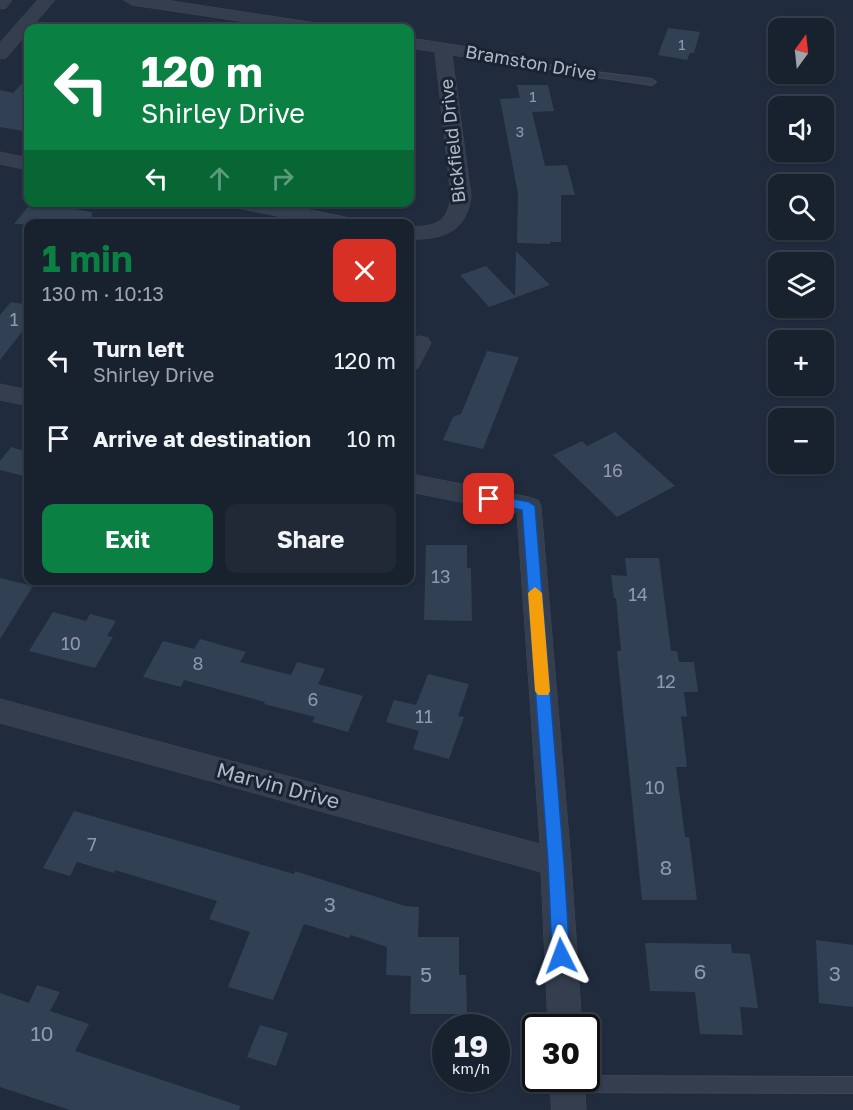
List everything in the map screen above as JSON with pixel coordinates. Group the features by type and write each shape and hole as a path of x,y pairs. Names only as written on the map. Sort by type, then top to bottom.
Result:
{"street":[{"path":"0,4 4,0"},
{"path":"26,24 47,0"},
{"path":"132,0 290,24"},
{"path":"0,54 24,26"},
{"name":"Bramston Drive","path":"414,44 521,60"},
{"name":"Bickfield Drive","path":"414,232 441,229 451,223 461,209 443,48"},
{"path":"0,159 24,163"},
{"path":"263,207 324,219"},
{"path":"414,355 420,343"},
{"path":"0,392 24,397"},
{"path":"414,484 529,506 556,862 564,1014"},
{"name":"Marvin Drive","path":"0,711 556,862"}],"lane":[{"name":"Bramston Drive","path":"521,60 563,70 652,82"},
{"path":"600,1090 853,1085"}],"building":[{"path":"668,28 700,32 694,53 690,53 687,60 658,55"},
{"path":"24,81 24,131 0,127 0,90 13,93"},
{"path":"517,85 548,85 554,111 532,112 545,166 567,165 575,195 561,195 561,242 517,243 518,194 500,99 520,98"},
{"path":"28,207 62,207 92,212 91,219 24,219 24,224 14,224"},
{"path":"516,251 550,285 489,307 460,275 486,266 515,296"},
{"path":"11,302 24,304 24,329 0,360 0,315"},
{"path":"487,351 519,357 483,449 443,440 453,417 461,414"},
{"path":"615,432 675,486 617,517 553,455 582,441 587,446"},
{"path":"11,447 24,451 24,476 0,470 0,461"},
{"path":"426,545 467,545 467,568 471,568 472,621 424,620"},
{"path":"625,558 659,558 671,651 677,651 679,662 694,662 698,692 684,692 687,717 681,716 687,767 676,767 685,837 689,837 697,900 642,900 617,651 621,651 616,598 614,598 611,575 627,576"},
{"path":"0,578 33,586 0,639"},
{"path":"53,612 86,621 90,614 116,621 107,636 113,637 95,668 29,651"},
{"path":"200,639 246,652 240,662 291,675 297,662 325,669 318,684 363,696 348,732 312,722 315,717 184,680 181,687 143,677 163,641 194,649"},
{"path":"428,674 469,684 458,716 464,717 449,759 413,749 419,731 386,722 394,700 416,705"},
{"path":"74,811 294,874 295,871 405,906 419,907 418,937 459,937 459,975 466,975 467,1014 410,1014 411,976 386,975 387,947 351,935 349,938 304,924 273,1000 228,987 250,932 209,919 217,901 115,870 114,873 77,862 70,876 43,868"},
{"path":"816,940 853,945 853,1007 819,1003"},
{"path":"645,943 731,944 732,953 750,954 758,1008 740,1007 743,1035 700,1034 695,992 650,991"},
{"path":"37,985 60,992 50,1011 89,1024 75,1051 240,1106 239,1110 70,1110 0,1087 0,993 29,1003"},
{"path":"260,1025 288,1033 276,1066 247,1057"}],"slow traffic":[{"path":"535,593 543,691"}],"route":[{"path":"489,499 529,506 561,956"}]}
